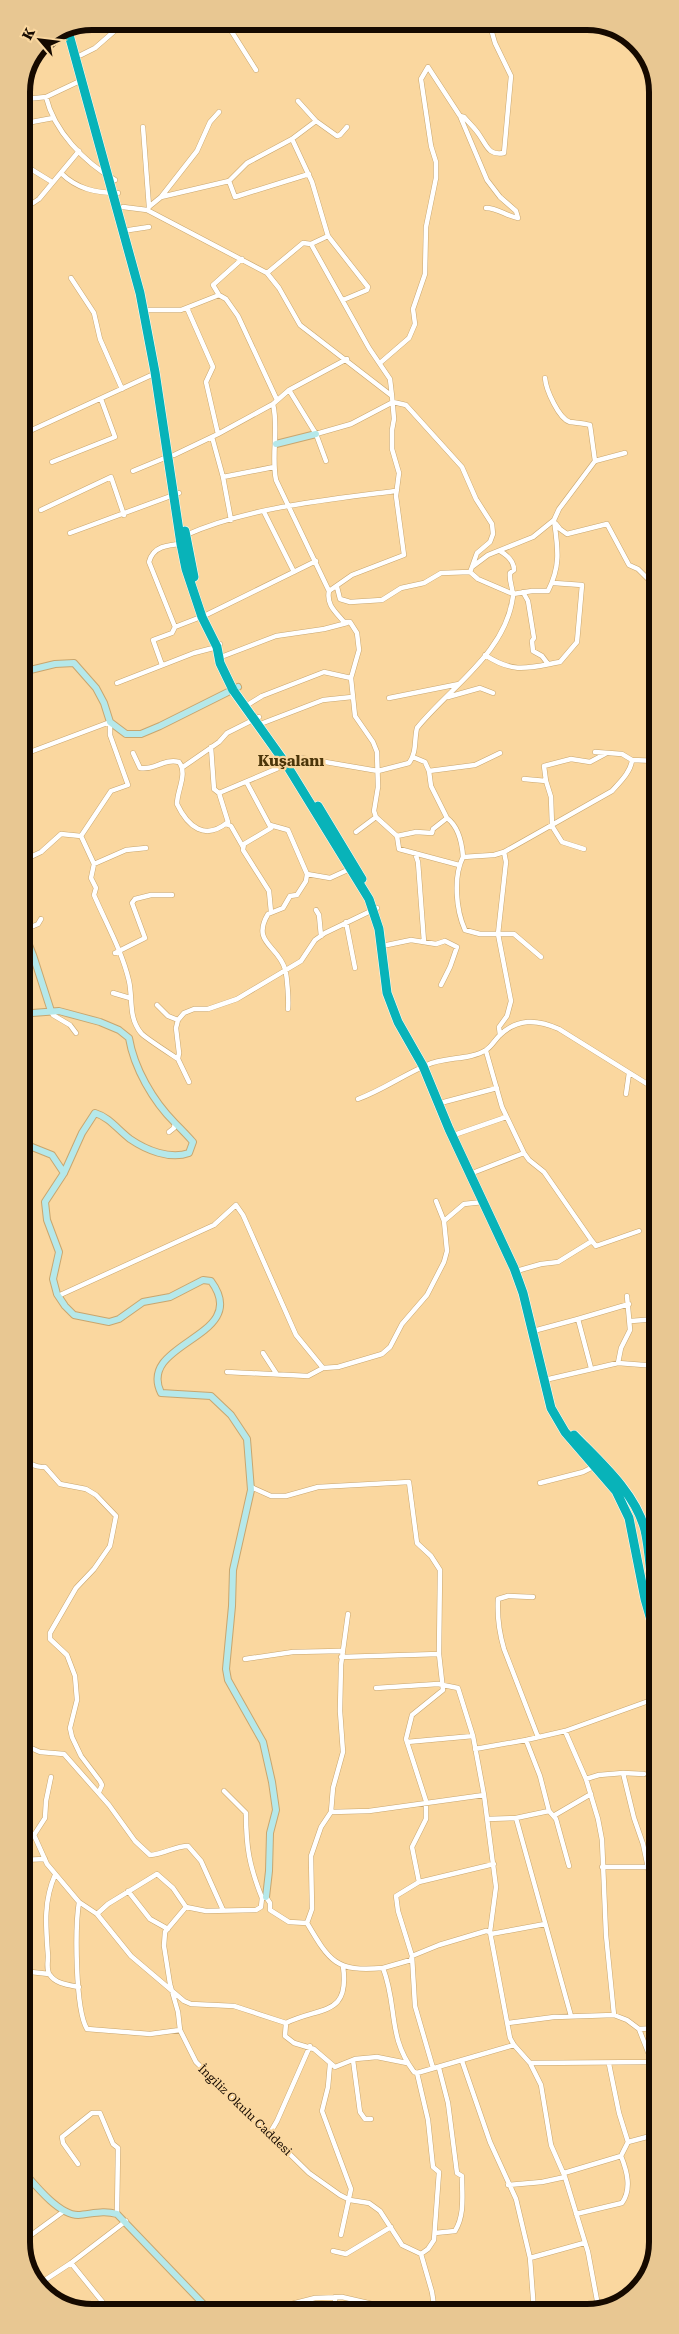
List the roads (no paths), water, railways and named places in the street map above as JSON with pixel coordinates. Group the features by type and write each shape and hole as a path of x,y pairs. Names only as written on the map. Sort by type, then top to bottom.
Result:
{"highway":[{"path":"71,34 81,55 140,293 157,374"},
{"path":"71,34 82,80 112,178"},
{"path":"115,193 123,207 148,310 176,493 185,541 204,616 219,646 235,688 249,704 259,720"},
{"path":"219,646 220,663 235,688 289,763 353,868 375,909 387,945 389,980 394,1000 444,1102 520,1270 556,1408 563,1420 620,1485 639,1515 647,1543 649,1562"},
{"path":"375,909 387,993 398,1022 426,1065 449,1129 484,1202 523,1293 551,1408 565,1432 616,1491 629,1518 649,1612"}],"street":[{"path":"81,55 95,48 116,30"},
{"path":"232,30 256,70"},
{"path":"460,116 464,117 481,137 489,151 498,154 504,153 511,76 495,43 492,30"},
{"path":"380,363 409,338 415,324 413,310 425,274 426,227 436,178 436,162 431,146 420,79 428,67 460,116 487,180 500,197 516,211 518,218 509,216 495,208 486,208"},
{"path":"30,99 46,97 82,80"},
{"path":"46,97 53,118 79,151 112,178"},
{"path":"298,101 316,121 336,136 340,135 347,128"},
{"path":"148,208 161,197 197,150 210,122 218,112"},
{"path":"30,122 53,118"},
{"path":"161,197 229,181 247,163 292,139 316,121"},
{"path":"143,127 148,208"},
{"path":"292,139 309,174 328,236 368,287 366,290 343,300"},
{"path":"30,205 39,199 79,151"},
{"path":"30,168 52,182"},
{"path":"61,173 75,185 101,193 115,193"},
{"path":"229,181 235,197 309,174"},
{"path":"123,207 148,208 267,273 279,288 300,325 347,359 392,396"},
{"path":"129,230 149,227"},
{"path":"267,273 303,243 311,244 328,236"},
{"path":"311,244 369,348 390,379 393,402 392,448 399,473 395,490 404,556 352,575 329,591"},
{"path":"242,259 213,285 219,295 226,298 238,316 275,402 276,444 274,467 276,480 329,591 330,605 344,622 350,622"},
{"path":"71,278 94,313 100,339 122,390"},
{"path":"148,310 181,310 219,295"},
{"path":"187,308 213,367 206,382 218,434"},
{"path":"133,471 218,434 275,402 289,390 347,359"},
{"path":"30,431 157,374"},
{"path":"546,378 546,388 562,418 570,422 590,425 595,460"},
{"path":"289,390 316,434 326,462"},
{"path":"52,462 115,437 101,399"},
{"path":"276,444 351,424 393,402 406,405 462,467 476,499 492,524 493,534 490,542 477,553 471,569"},
{"path":"212,437 223,477 231,520"},
{"path":"337,587 338,594 345,601 370,602 382,600 401,588 424,583 441,573 471,569 488,555 533,537 554,520 559,509 595,460 625,453"},
{"path":"223,477 274,467"},
{"path":"41,510 111,477 124,515"},
{"path":"175,627 149,562 150,557 163,546 185,541 209,524 289,506 395,490"},
{"path":"70,533 124,515 176,493"},
{"path":"264,512 294,572"},
{"path":"471,569 478,579 513,594 548,591 554,583 558,565 554,520"},
{"path":"554,520 560,530 567,534 607,524 629,565 638,569 649,580"},
{"path":"219,794 302,758 378,771 403,766 413,758 417,728 447,698 485,655 507,620 513,594 509,580 514,565 506,554 500,551"},
{"path":"162,665 154,640 172,633 175,627 204,616 316,561"},
{"path":"485,655 496,662 516,669 560,662 577,642 582,585 554,583"},
{"path":"523,592 528,601 534,638 532,641 533,651 542,656 548,664"},
{"path":"222,657 276,636 324,629 350,622"},
{"path":"350,622 357,633 359,650 350,678 355,716 373,742 376,752 378,771 374,803 376,817 397,836 400,849 459,865"},
{"path":"116,683 219,646"},
{"path":"30,670 55,664 74,663 96,688 104,703 110,722 110,735 128,785 111,791 81,836"},
{"path":"249,704 262,696 324,672 350,678"},
{"path":"389,698 429,688 460,684"},
{"path":"110,722 126,734 142,734 235,688"},
{"path":"447,698 480,688 493,694"},
{"path":"183,767 227,733 259,720 323,700 352,697"},
{"path":"30,752 110,722"},
{"path":"211,747 214,788 226,808 228,822 226,824"},
{"path":"595,752 622,754 632,760 649,761"},
{"path":"132,753 136,764 140,768 146,769 172,760 179,762 183,767 183,778 176,804 194,828 206,832 226,824"},
{"path":"429,771 475,765 500,753"},
{"path":"584,849 562,842 552,826 551,797 544,766 571,759 590,762 605,754"},
{"path":"413,758 425,762 429,771 431,786 447,818 454,824 463,845 463,857 459,865 457,892 461,921 465,930 480,934 514,934 541,958"},
{"path":"463,857 494,856 552,826 612,791 623,780 632,760"},
{"path":"524,779 546,781"},
{"path":"243,847 253,838 272,828 247,783"},
{"path":"356,832 376,817"},
{"path":"397,836 416,832 432,833 447,818"},
{"path":"226,824 230,826 243,850 270,891 271,912"},
{"path":"270,824 288,830 307,874 306,881 297,895 290,896 283,908 268,914 261,930 285,969 288,1008"},
{"path":"30,857 41,852 61,834 81,836"},
{"path":"81,836 94,864 92,878 96,888 94,895 129,982 134,1021 142,1035 178,1059"},
{"path":"94,864 126,850 146,848"},
{"path":"500,1035 499,1027 507,1016 511,1001 498,934 506,862 504,852"},
{"path":"415,854 418,862 424,942"},
{"path":"307,874 330,878 353,868"},
{"path":"117,952 145,938 132,902 135,899 151,896 172,895"},
{"path":"189,1082 178,1059 176,1028 178,1020 184,1013 194,1009 208,1009 237,999 301,961 315,940 321,936 375,909"},
{"path":"316,910 319,915 321,936"},
{"path":"30,926 38,924 40,919"},
{"path":"346,922 356,968"},
{"path":"387,945 411,940 436,944 445,942 457,947 453,962 441,985"},
{"path":"30,949 53,1015 70,1025 76,1034"},
{"path":"113,992 130,998"},
{"path":"156,1005 168,1016 178,1020"},
{"path":"30,1012 51,1011 100,1022 119,1030 129,1038 130,1048 142,1077 159,1103 193,1142 189,1153 181,1156 157,1152 131,1140 104,1115 95,1113 70,1156 64,1173 45,1202 47,1220 60,1252 54,1279 58,1296 74,1315 109,1322 119,1319 143,1302 170,1297 204,1280 211,1281 217,1290 219,1308 217,1317 210,1326 170,1353 162,1362 158,1386 161,1393 211,1396 223,1405 247,1439 251,1487 250,1502 233,1570 232,1606 226,1669 228,1680 263,1742 276,1810 270,1833 269,1871 261,1908 256,1910 206,1911 186,1908 173,1888 157,1874 128,1891 97,1914"},
{"path":"358,1099 386,1088 426,1065 486,1051 500,1035 517,1023 528,1021 559,1028 649,1085"},
{"path":"129,1038 142,1035"},
{"path":"486,1051 506,1117 524,1153 529,1160 544,1172 596,1246 639,1231"},
{"path":"626,1094 629,1073"},
{"path":"386,1088 393,1090"},
{"path":"444,1102 497,1088"},
{"path":"457,1134 506,1117"},
{"path":"169,1132 174,1128 175,1123"},
{"path":"30,1146 52,1155 64,1173"},
{"path":"475,1172 524,1153"},
{"path":"227,1372 308,1376 323,1368 375,1357 390,1348 402,1324 427,1296 444,1262 447,1251 444,1221 436,1200"},
{"path":"444,1221 464,1204 484,1202"},
{"path":"58,1296 214,1225 236,1205 243,1215 296,1335 323,1368"},
{"path":"520,1270 541,1264 558,1262 592,1241"},
{"path":"618,1363 621,1348 630,1330 631,1320 627,1296"},
{"path":"537,1330 629,1304"},
{"path":"578,1319 591,1368"},
{"path":"631,1320 649,1319"},
{"path":"263,1353 276,1373"},
{"path":"549,1379 618,1363 649,1365"},
{"path":"30,1464 35,1467 46,1468 60,1484 86,1489 96,1495 116,1516 110,1546 94,1570 76,1588 50,1633 50,1639 67,1655 72,1665 78,1700 70,1728 80,1756 102,1785 98,1792"},
{"path":"540,1483 582,1472 596,1466"},
{"path":"251,1487 271,1496 286,1496 318,1487 409,1482 416,1543 431,1556 440,1570 439,1654 444,1690 412,1715 406,1739 426,1804 426,1819 412,1847 418,1882"},
{"path":"533,1597 503,1597 498,1599 497,1606 502,1643 538,1737"},
{"path":"648,1608 647,1619 649,1625"},
{"path":"348,1614 341,1654 340,1711 343,1752 333,1788 331,1812 321,1827 310,1856 312,1909 307,1923 325,1954 343,1966 366,1970 383,1968 411,1960 412,1956 439,1945 491,1933 545,1924"},
{"path":"245,1659 293,1652 439,1654"},
{"path":"376,1688 443,1685 458,1688 473,1736 484,1795 496,1887 491,1933 510,2038 530,2063 541,2085 551,2145 564,2175 576,2214 590,2262 598,2303"},
{"path":"475,1749 566,1731 649,1701"},
{"path":"566,1731 591,1794 602,1840 602,1868 614,2015"},
{"path":"407,1742 473,1736"},
{"path":"526,1740 540,1776 549,1811 554,1816 569,1866"},
{"path":"30,1748 40,1752 64,1754 98,1792 135,1841 150,1855 165,1854 179,1846 188,1846 201,1861 222,1910"},
{"path":"586,1779 623,1773 644,1774"},
{"path":"623,1773 649,1872"},
{"path":"34,1835 45,1818 46,1801 51,1778"},
{"path":"224,1791 246,1812 246,1842 252,1872 264,1897 270,1903 270,1910 289,1922 307,1923"},
{"path":"554,1816 591,1794"},
{"path":"331,1812 369,1811 484,1795"},
{"path":"487,1819 516,1818 549,1811"},
{"path":"516,1818 571,2016"},
{"path":"30,1833 34,1835 55,1875 79,1902 97,1914 131,1956 191,2004 234,2006 286,2023 308,2013 332,2007 338,2003 345,1986 343,1966"},
{"path":"30,1860 45,1859"},
{"path":"435,2233 455,2231 461,2223 463,2206 462,2176 457,2174 448,2103 414,2000 412,1956 398,1911 396,1896 418,1882 494,1864"},
{"path":"602,1868 648,1867"},
{"path":"49,1974 45,1925 48,1890 55,1875"},
{"path":"128,1891 150,1919 168,1929 186,1908"},
{"path":"79,1902 75,1932 78,1987 87,2029 150,2034 180,2030"},
{"name":"İngiliz Okulu Caddesi","path":"168,1929 165,1932 164,1946 170,1984 174,1991 180,2030 196,2062 222,2090 270,2133 317,2180 350,2200 369,2203 380,2211 402,2245 421,2254"},
{"path":"383,1968 390,1986 397,2042 407,2062 417,2074 428,2120 433,2166 439,2172 434,2240 428,2249 421,2254 434,2304"},
{"path":"30,1972 49,1974 63,1984 78,1987"},
{"path":"508,2023 571,2016 614,2015 626,2020 639,2029 649,2054"},
{"path":"286,2023 285,2036 294,2043 310,2046 321,2053 330,2064 340,2066 353,2060 385,2057 407,2062"},
{"path":"639,2029 649,2028"},
{"path":"417,2074 514,2045"},
{"path":"270,2133 310,2046"},
{"path":"353,2060 360,2112 365,2119 371,2119"},
{"path":"462,2060 490,2142 516,2199 530,2258 533,2304"},
{"path":"530,2063 610,2064 649,2062"},
{"path":"330,2064 328,2087 322,2110 351,2189 341,2235"},
{"path":"576,2214 622,2204 627,2191 627,2180 621,2156 628,2142 619,2113 610,2064"},
{"path":"78,2164 62,2143 62,2138 92,2113 100,2113 113,2144 118,2148 117,2214"},
{"path":"628,2142 649,2136"},
{"path":"508,2185 542,2182 621,2156"},
{"path":"30,2179 64,2211 77,2215 107,2211 117,2214 126,2221 200,2302 197,2304"},
{"path":"30,2236 64,2211"},
{"path":"44,2281 71,2263 126,2221"},
{"path":"333,2251 346,2254 391,2227"},
{"path":"530,2258 584,2242"},
{"path":"71,2263 104,2304"},
{"path":"291,2304 315,2298 335,2297 376,2304"},
{"path":"335,2297 335,2304"}],"district":[{"name":"Kuşalanı","path":"291,761"}]}
